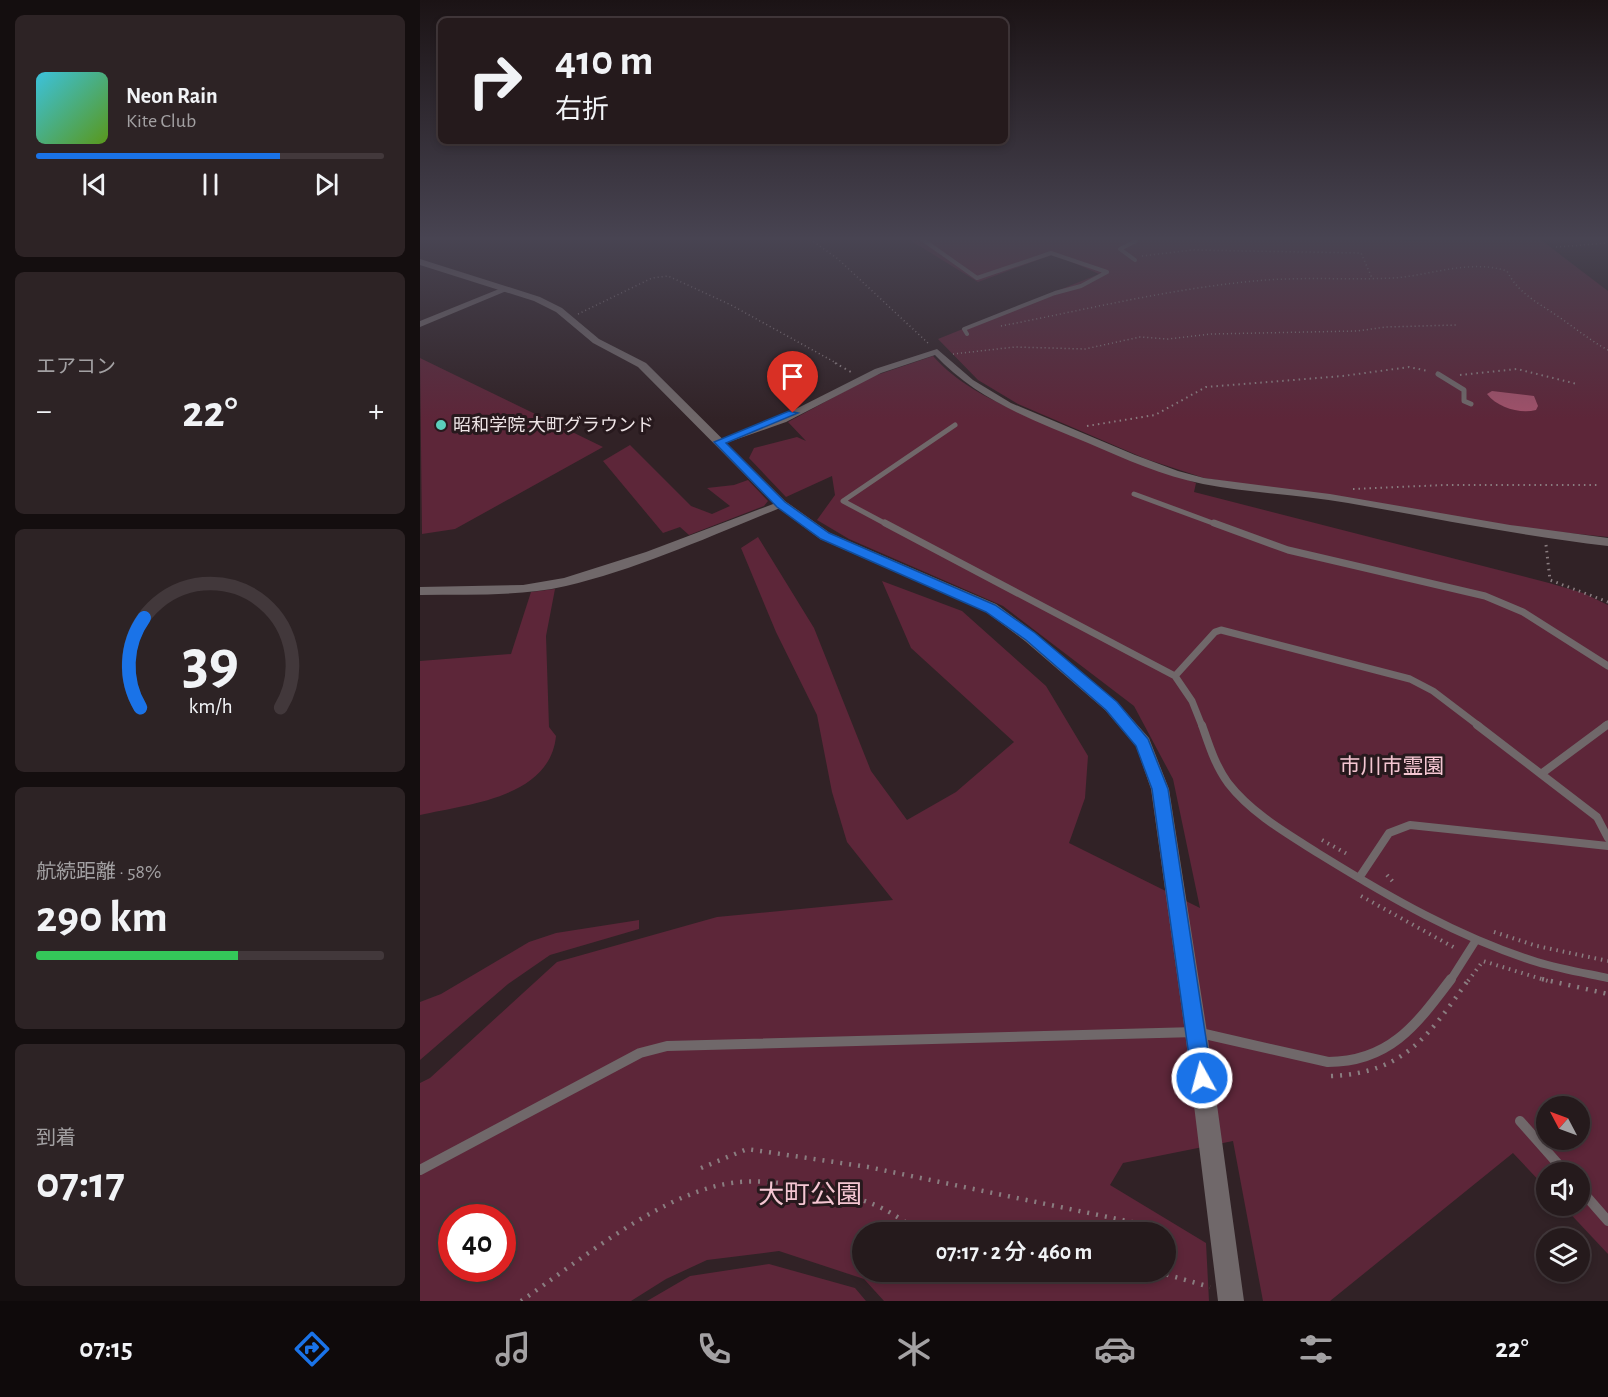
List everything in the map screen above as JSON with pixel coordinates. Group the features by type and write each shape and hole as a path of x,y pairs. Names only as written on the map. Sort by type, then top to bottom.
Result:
{"street":[{"path":"420,324 485,298"},
{"path":"530,298 551,306 596,341 642,365 781,504 825,536 991,608 1030,637 1112,706 1143,744 1160,789 1196,1032 1230,1296"},
{"path":"719,442 782,420 861,378 939,353 980,389 1119,453 1202,481 1346,500 1545,535 1608,542"},
{"path":"420,591 523,589 565,582 650,555 781,504"}],"lane":[{"path":"967,334 964,329 1043,298"},
{"path":"1438,374 1461,386 1464,390 1464,401 1471,404"},
{"path":"956,425 843,501 1175,676 1190,694 1206,742 1228,784 1267,819 1359,878 1414,911 1476,940 1539,963 1608,978"},
{"path":"1134,494 1288,550 1485,596 1523,612 1608,666"},
{"path":"1175,676 1215,632 1221,630 1399,676 1433,691 1597,817 1608,838"},
{"path":"1541,774 1608,724"},
{"path":"1359,878 1389,833 1410,825 1608,846"},
{"path":"420,1170 653,1048 1196,1032 1328,1062 1364,1058 1399,1040 1420,1020 1458,970 1476,940"},
{"path":"1520,1121 1556,1162"},
{"path":"1590,1200 1608,1221"}],"path":[{"path":"569,320 613,298"},
{"path":"715,298 861,378"},
{"path":"880,298 939,353 1015,347 1085,349 1140,337 1168,339 1211,334 1357,331 1386,327 1456,325"},
{"path":"998,327 1140,298"},
{"path":"1529,298 1588,340 1608,350"},
{"path":"1065,429 1155,416 1206,387 1343,376 1408,367 1451,377 1478,371 1517,369 1577,384"},
{"path":"1347,489 1437,485 1598,485"},
{"path":"1546,540 1550,580 1608,602"},
{"path":"1320,838 1349,855"},
{"path":"1387,876 1398,886"},
{"path":"1361,896 1455,948"},
{"path":"1492,931 1537,946 1608,961"},
{"path":"701,1168 747,1149 868,1167 1132,1222"},
{"path":"522,1301 648,1214 710,1187 739,1182 781,1182 862,1199 891,1211 906,1222"},
{"path":"1176,1278 1230,1296"}],"green space":[{"path":"1040,298 1608,298 1608,537 1539,530 1204,478 1146,459 1018,404 978,380 938,339"},
{"name":"市川市霊園","path":"933,356 971,388 985,396 1084,440 1196,483 1194,492 1549,583 1583,593 1608,605 1608,1254 1590,1235 1590,1228 1584,1228 1572,1216 1590,1216 1590,1162 1536,1162 1536,1177 1513,1153 1330,1301 1263,1301 1233,1141 1123,1163 1110,1185 1171,1222 852,1222 852,1275 779,1251 707,1260 666,1279 631,1301 420,1301 420,1083 430,1078 557,962 717,917 893,900 847,842 832,792 817,715 776,632 741,548 758,537 814,628 871,771 907,820 956,792 1014,742 911,648 882,581 962,611 1046,686 1088,756 1085,798 1069,843 1200,908 1173,779 1134,706 1003,606 849,539 817,520 835,495 832,476 786,497 749,458 754,448 797,437 806,441 788,422 871,377"},
{"path":"420,358 603,447 455,529 422,534"},
{"path":"630,445 691,506 712,514 730,506 707,488 734,485 748,480 768,501 764,506 689,535 680,527 663,533 603,461"},
{"path":"555,589 546,636 549,727 556,736 550,757 539,773 523,785 503,795 482,802 420,815 420,661 511,654 531,592"},
{"path":"639,920 639,929 550,955 508,984 420,1060 420,1002 441,994 529,942 556,933"},
{"name":"市川市霊園","path":"1176,1225 1206,1243 1209,1301 884,1301 867,1282 1176,1282"},
{"path":"769,1264 855,1288 866,1301 647,1301 690,1276"}],"shaded area":[{"path":"1492,391 1534,396 1538,406 1536,410 1530,411 1510,409 1497,403 1487,394"}],"place":[{"name":"昭和学院 大町グラウンド","path":"441,425"}],"route":[{"path":"793,413 782,420 719,442 781,504 825,536 991,608 1030,637 1112,706 1143,744 1160,789 1202,1078"}],"park label":[{"name":"大町公園","path":"810,1194"}]}
